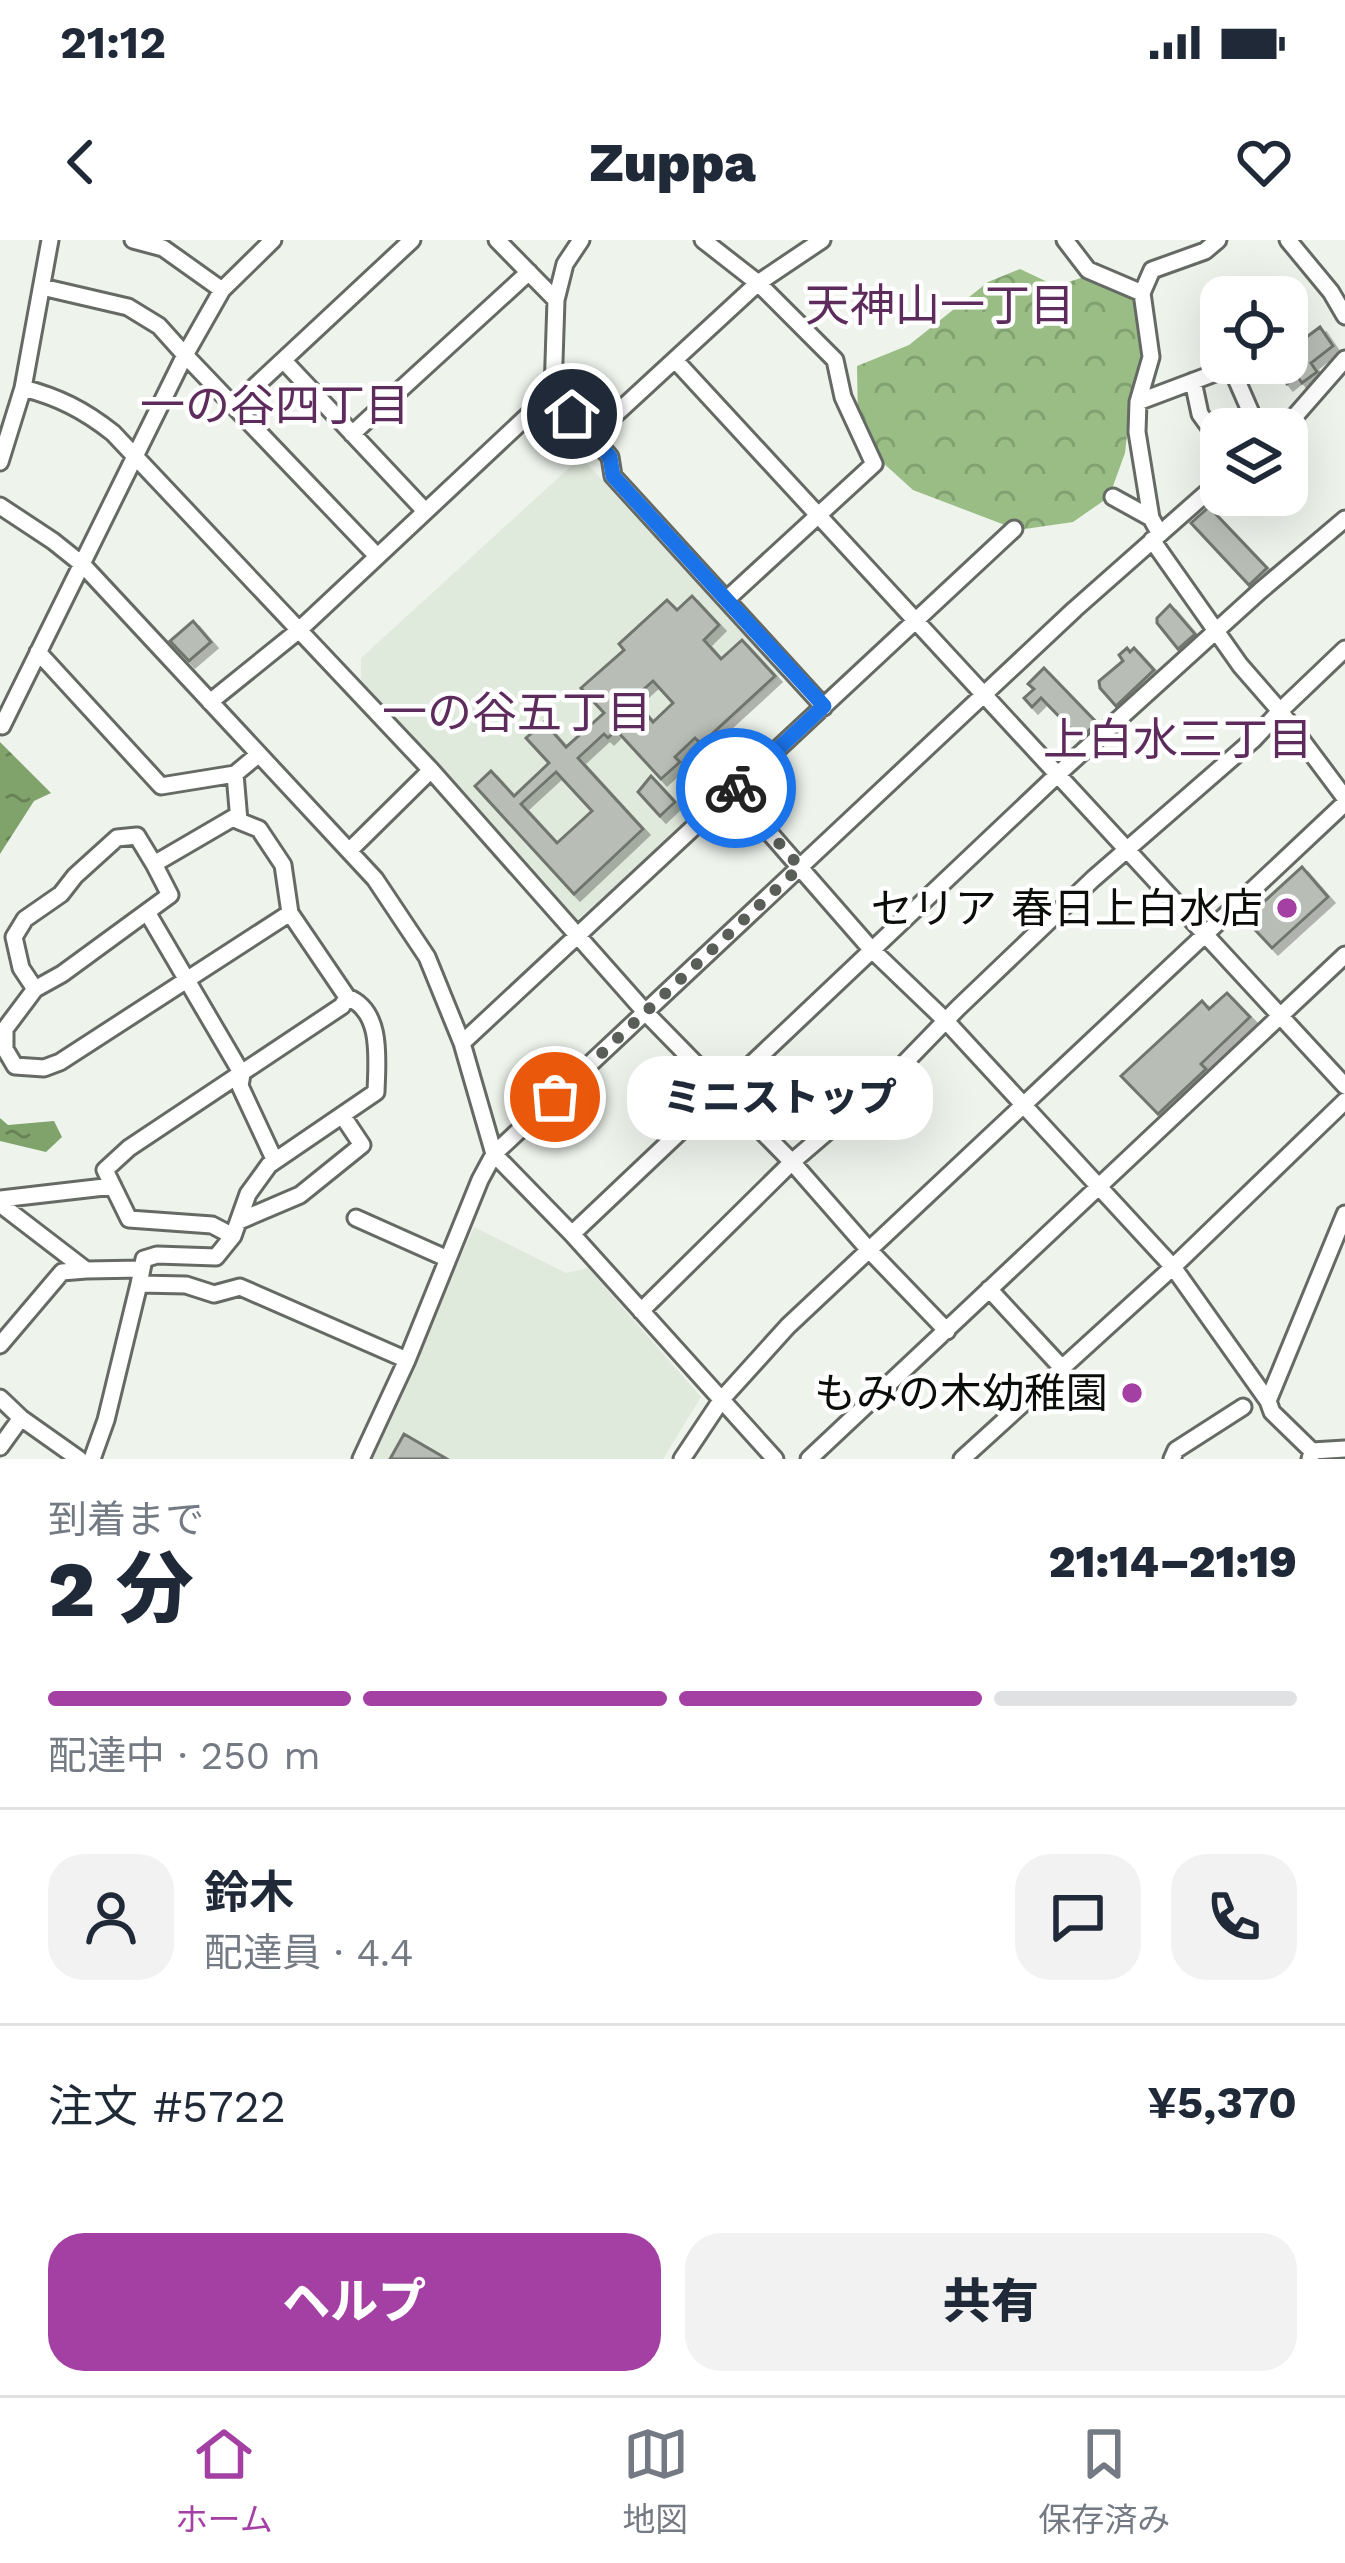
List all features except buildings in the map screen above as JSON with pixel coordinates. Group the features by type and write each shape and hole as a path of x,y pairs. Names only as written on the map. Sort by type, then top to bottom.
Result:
{"street":[{"path":"0,462 22,388 50,240"},
{"path":"133,240 164,248 222,290"},
{"path":"0,723 2,726 185,355 222,290 273,240"},
{"path":"235,405 412,240"},
{"path":"497,240 556,300"},
{"path":"581,240 565,264 556,300 554,392 610,457 613,476 824,706"},
{"path":"703,240 758,284 836,360 843,397 874,464 726,600"},
{"path":"592,436 758,284 822,240"},
{"path":"1065,240 1088,270 1142,293"},
{"path":"682,1459 722,1399 788,1326 1345,801 1240,665 1156,537 1151,518 1137,432 1138,402 1151,357 1142,293 1152,270 1205,251 1218,240"},
{"path":"1288,240 1345,316"},
{"path":"352,434 529,272"},
{"path":"42,287 128,307 159,326 377,556"},
{"path":"1302,408 1345,359"},
{"path":"675,360 1345,1086"},
{"path":"284,362 425,511"},
{"path":"1138,402 1231,367 1249,408"},
{"path":"1193,381 1200,410"},
{"path":"22,388 84,410 136,456 431,770 646,1012 947,1331"},
{"path":"210,702 298,631 554,392"},
{"path":"1113,496 1151,518"},
{"path":"361,1459 494,1154 982,695 1200,498"},
{"path":"0,506 82,565 375,879 427,956 462,1043 494,1154 775,1459"},
{"path":"572,1234 1057,776 1345,519"},
{"path":"462,1043 1014,529"},
{"path":"641,1311 792,1162 891,1078 1044,925 1254,739 1345,649"},
{"path":"38,652 161,786 235,774 259,754"},
{"path":"349,851 431,770"},
{"path":"92,1459 106,1420 144,1259 157,1255 216,1257 236,1228 248,1194 275,1161 376,1092 372,1019 361,1003 347,998 290,913 283,865 259,829 239,821 235,774"},
{"path":"733,791 871,949 946,1022 1173,1267 1272,1412 1311,1455 1345,1450"},
{"path":"154,864 238,815"},
{"path":"35,989 20,968 14,937 25,919 61,894 117,838 137,836 170,895 35,989 5,1029 5,1049 15,1066 44,1068 60,1062 290,913"},
{"path":"147,912 242,1074 241,1085 275,1161"},
{"path":"809,1459 1345,955"},
{"path":"342,1115 362,1144 300,1195 236,1228 129,1220 105,1170 129,1148 342,1006 347,998"},
{"path":"962,1459 1173,1267 1345,1101"},
{"path":"0,1202 113,1186"},
{"path":"0,1202 86,1270"},
{"path":"1268,1401 1345,1214"},
{"path":"356,1218 448,1259"},
{"path":"0,1345 62,1272 86,1270 186,1285 214,1294 240,1287 406,1360"},
{"path":"989,1289 1063,1369"},
{"path":"0,1398 79,1459"},
{"path":"1172,1459 1176,1450 1243,1408"},
{"path":"0,1447 21,1418"}],"shaded area":[{"path":"581,457 781,675 720,730 710,759 731,782 577,920 361,684 361,658"},
{"path":"474,1227 566,1273 588,1268 701,1397 663,1459 368,1459"}],"green space":[{"path":"1020,269 1056,286 1084,277 1132,293 1139,301 1142,350 1125,453 1109,497 1073,522 1018,530 913,490 881,461 858,421 857,366 909,345 988,282"}],"water":[{"path":"0,742 51,793 34,801 0,854"},
{"path":"0,1118 8,1125 54,1121 62,1137 46,1152 0,1141"}],"way so far":[{"path":"555,1097 800,867 733,791 736,788"}],"place":[{"name":"セリア 春日上白水店","path":"1287,908"},
{"name":"ミニストップ","path":"555,1097"},
{"name":"もみの木幼稚園","path":"1132,1393"}],"district":[{"name":"天神山一丁目","path":"940,305"},
{"name":"一の谷四丁目","path":"275,405"},
{"name":"一の谷五丁目","path":"517,712"},
{"name":"上白水三丁目","path":"1178,739"}],"route":[{"path":"572,414 610,457 613,476 824,706 736,788"}]}
